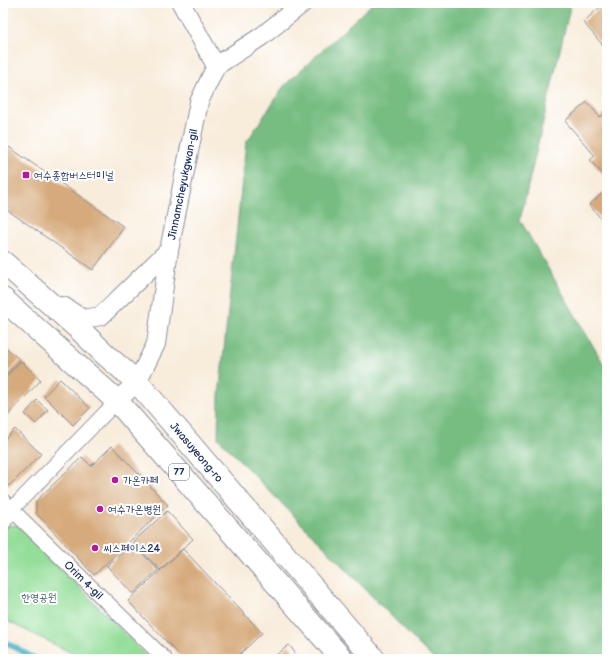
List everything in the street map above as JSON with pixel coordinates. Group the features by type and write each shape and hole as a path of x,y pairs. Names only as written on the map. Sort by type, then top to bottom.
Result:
{"main road":[{"name":"Jwasuyeong-ro","path":"3,261 136,382 374,659"},
{"name":"77","path":"3,299 117,401 342,659"}],"street":[{"path":"181,3 216,66 262,36 303,3"},
{"name":"Jinnamcheyukgwan-gil","path":"117,401 136,382 156,344 169,250 199,102 216,66"},
{"path":"3,261 65,308 83,319 101,316 105,313 169,250"},
{"path":"3,524 7,505 117,401"},
{"name":"Orim 4-gil","path":"7,505 165,659"}],"green space":[{"path":"373,3 571,3 520,220 607,370 607,659 433,659 218,438 219,396 246,143 284,86"},
{"name":"한영공원","path":"17,525 150,659 84,659 3,619 3,532 6,526"}],"building":[{"path":"605,3 607,5 607,50 583,22"},
{"path":"587,102 600,117 607,111 607,179 590,160 595,156 565,121"},
{"name":"여수종합버스터미널","path":"3,143 124,227 93,270 3,207"},
{"path":"607,189 607,225 589,205"},
{"path":"3,345 20,360 3,378"},
{"path":"21,361 41,380 7,416 3,412 3,380"},
{"path":"60,379 90,408 73,425 44,396"},
{"path":"37,400 48,410 36,424 25,414"},
{"path":"3,421 7,425 3,430"},
{"path":"15,429 41,454 9,486 3,481 3,441"},
{"name":"여수가온병원","path":"112,446 168,505 94,575 36,513 36,501 82,457 91,466"},
{"path":"167,511 193,539 160,570 133,542"},
{"path":"133,543 158,570 133,594 107,566"},
{"path":"183,549 262,633 240,654 245,659 183,659 128,601"},
{"path":"289,645 300,659 271,659"}],"waterway":[{"path":"3,641 36,659"}],"place":[{"name":"여수종합버스터미널","path":"26,175"},
{"name":"가온카페","path":"115,480"},
{"name":"여수가온병원","path":"100,509"},
{"name":"씨스페이스24","path":"95,548"}]}
